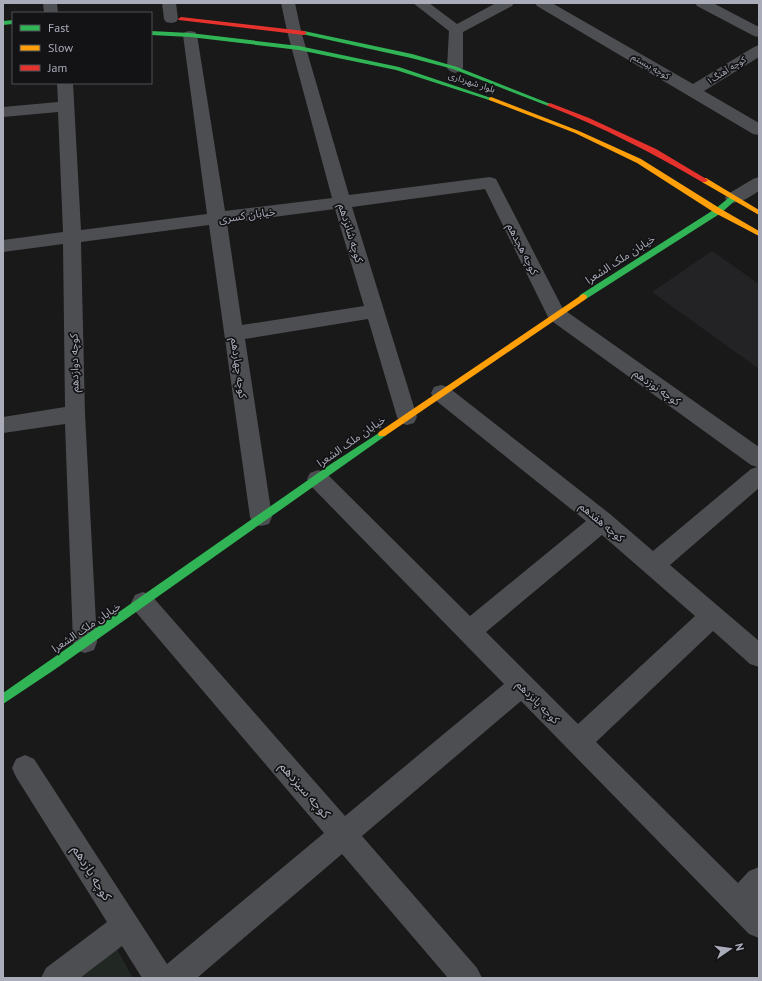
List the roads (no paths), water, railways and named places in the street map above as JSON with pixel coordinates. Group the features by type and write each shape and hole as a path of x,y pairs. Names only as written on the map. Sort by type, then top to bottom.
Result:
{"main road":[{"name":"بلوار شهرداری","path":"167,19 294,31 412,56 456,68 587,119 654,151 759,214"},
{"name":"بلوار شهرداری","path":"152,33 190,35 299,48 397,68 507,104 577,132 639,161 718,211 759,234"},
{"name":"خیابان ملک الشعرا","path":"3,700 143,603 261,517 556,314 718,211 734,198"}],"street":[{"path":"167,19 169,3"},
{"name":"کوچه شانزدهم","path":"288,3 294,31 342,202 407,417"},
{"path":"420,3 456,30"},
{"path":"456,30 507,3"},
{"name":"کوچه بیستم","path":"542,3 759,130"},
{"path":"702,3 759,33"},
{"path":"456,30 456,68"},
{"name":"کوچه چهاردهم","path":"190,35 261,517"},
{"name":"کوچه آهنگ۱","path":"693,91 759,50"},
{"name":"کوچه دوازدهم","path":"65,84 72,237 75,414 85,642"},
{"path":"3,112 66,106"},
{"name":"خیابان کسری","path":"3,246 490,183"},
{"name":"کوچه هجدهم","path":"490,183 556,314"},
{"path":"734,198 759,183"},
{"path":"234,333 375,311"},
{"name":"کوچه نوزدهم","path":"556,314 759,459"},
{"name":"کوچه هفدهم","path":"441,393 602,521 759,656"},
{"path":"3,425 75,414"},
{"path":"653,565 759,475"},
{"name":"کوچه پانزدهم","path":"318,479 759,924"},
{"path":"469,632 602,521"},
{"name":"کوچه سیزدهم","path":"143,603 467,978"},
{"path":"578,742 712,616"},
{"path":"174,978 521,685"},
{"name":"کوچه یازدهم","path":"25,768 159,978"},
{"path":"738,903 759,880"},
{"path":"56,978 125,926"}]}
